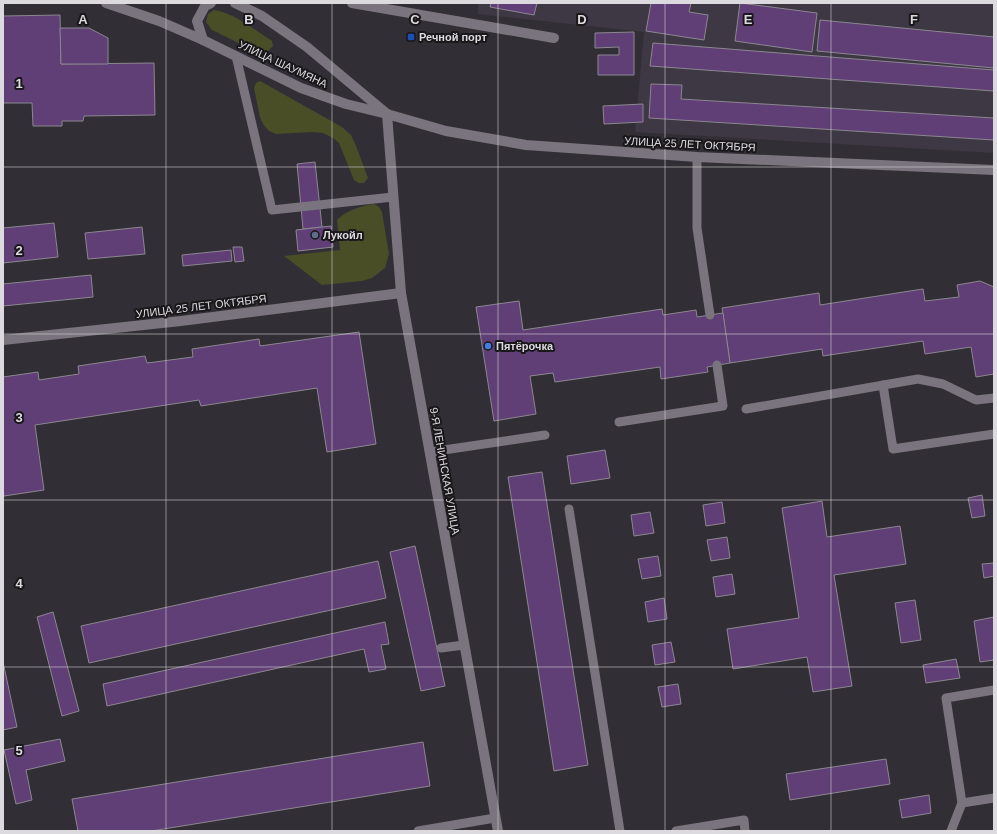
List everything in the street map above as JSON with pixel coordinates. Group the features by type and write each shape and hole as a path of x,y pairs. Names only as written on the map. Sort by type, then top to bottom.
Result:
{"street":[{"name":"УЛИЦА ШАУМЯНА","path":"106,3 160,21 203,40 301,88 346,104 387,114"},
{"path":"203,40 197,21 205,6 211,3"},
{"name":"УЛИЦА ШАУМЯНА","path":"235,3 262,16 307,47 387,114"},
{"path":"352,3 554,38"},
{"name":"УЛИЦА 25 ЛЕТ ОКТЯБРЯ","path":"387,114 446,131 526,145 697,157 994,170"},
{"name":"9-Я ЛЕНИНСКАЯ УЛИЦА","path":"387,114 401,293 498,831"},
{"name":"УЛИЦА 25 ЛЕТ ОКТЯБРЯ","path":"3,340 181,321 401,293"}],"lane":[{"path":"236,56 272,210 393,197"},
{"path":"697,157 696,228 710,315"},
{"path":"619,422 724,406 717,365"},
{"path":"746,409 918,379 943,384 976,400 994,398"},
{"path":"883,385 893,449 994,434"},
{"path":"430,452 545,435"},
{"path":"569,509 620,831"},
{"path":"441,648 464,645"},
{"path":"951,831 962,803 946,698 994,690"},
{"path":"962,803 994,798"},
{"path":"418,831 495,818"},
{"path":"676,831 744,820 745,831"}],"shaded area":[{"path":"478,3 994,3 994,153 635,132 644,32 478,14"}],"green space":[{"path":"214,10 230,15 244,22 272,41 273,46 267,52 259,53 212,30 206,22 208,14"},
{"path":"260,81 342,127 351,135 368,178 364,183 359,183 354,180 339,143 333,138 323,133 313,132 276,134 269,131 263,124 260,117 254,88 256,83"},
{"path":"374,204 379,207 382,212 389,254 385,268 372,278 362,281 322,285 284,256 340,250 337,220 354,209"}],"building":[{"path":"491,3 537,3 534,15 490,7"},
{"path":"651,3 691,3 689,12 708,15 704,40 646,31"},
{"path":"740,3 817,13 812,52 735,41"},
{"path":"60,15 61,64 154,63 155,115 84,116 83,121 62,121 62,126 33,126 32,103 3,103 3,16"},
{"path":"820,20 994,37 994,68 817,51"},
{"path":"60,28 89,28 108,38 108,64 61,64"},
{"path":"634,32 634,75 598,75 598,55 619,55 619,47 595,48 595,33"},
{"path":"653,43 994,70 994,91 650,66"},
{"path":"651,84 682,85 681,99 994,118 994,140 649,118"},
{"path":"643,104 643,122 604,124 603,106"},
{"path":"315,162 322,227 303,229 297,164"},
{"path":"54,223 58,257 3,263 3,228"},
{"path":"331,226 333,247 298,251 296,230"},
{"path":"142,227 145,254 88,259 85,233"},
{"path":"233,247 242,247 244,261 235,262"},
{"path":"231,250 232,261 183,266 182,255"},
{"path":"91,275 93,297 3,306 3,284"},
{"path":"980,281 994,287 994,374 976,377 971,347 925,354 923,341 823,356 822,349 730,363 722,308 819,293 820,305 923,289 925,301 959,297 957,285"},
{"path":"519,301 523,330 662,309 663,315 696,310 697,317 723,313 730,363 707,367 708,372 661,379 660,367 555,382 553,373 530,376 536,414 494,421 476,307"},
{"path":"359,332 376,444 327,452 317,388 201,406 199,400 35,425 44,490 4,496 3,377 38,372 39,380 79,374 78,366 145,356 147,363 193,357 192,349 259,339 260,346"},
{"path":"605,450 610,478 571,484 567,456"},
{"path":"542,472 588,765 554,771 508,477"},
{"path":"982,495 985,516 972,518 968,498"},
{"path":"822,501 827,537 900,526 906,564 834,575 852,686 813,692 807,657 733,669 727,629 799,618 782,508"},
{"path":"722,502 725,523 706,526 703,505"},
{"path":"650,512 654,533 634,536 631,515"},
{"path":"727,537 730,558 711,561 707,540"},
{"path":"415,546 445,686 421,691 390,552"},
{"path":"658,556 661,576 642,579 638,559"},
{"path":"378,561 386,598 89,663 81,626"},
{"path":"994,563 994,576 984,578 982,564"},
{"path":"732,574 735,594 716,597 713,577"},
{"path":"664,598 667,619 648,622 645,602"},
{"path":"915,600 921,640 901,643 895,603"},
{"path":"53,612 79,711 62,716 37,617"},
{"path":"994,617 994,660 980,662 974,621"},
{"path":"385,622 389,644 381,645 386,669 369,672 364,649 107,706 103,684"},
{"path":"671,642 675,662 655,665 652,645"},
{"path":"956,659 960,678 926,683 923,665"},
{"path":"3,662 17,727 3,730"},
{"path":"678,684 681,704 662,707 658,687"},
{"path":"60,739 65,761 26,770 32,800 16,804 4,750"},
{"path":"423,742 430,786 151,831 78,831 72,799"},
{"path":"886,759 890,784 790,800 786,774"},
{"path":"929,795 931,813 902,818 899,800"}],"place":[{"name":"Речной порт","path":"411,37"},
{"name":"Лукойл","path":"315,235"},
{"name":"Пятёрочка","path":"488,346"}]}
